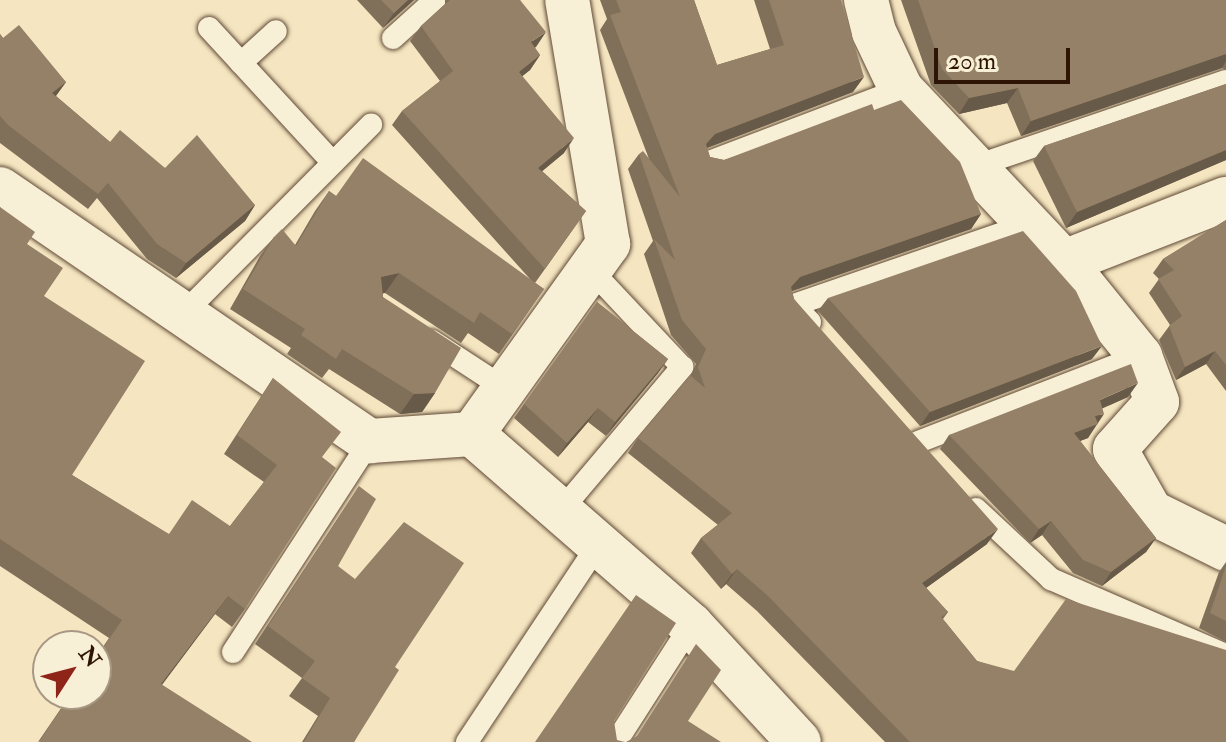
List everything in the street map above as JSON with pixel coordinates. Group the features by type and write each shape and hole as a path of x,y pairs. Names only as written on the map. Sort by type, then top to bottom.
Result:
{"street":[{"path":"472,434 608,244 567,0"},
{"path":"866,0 874,32 901,89 1064,262 1140,356 1157,402 1115,449 1151,512 1226,549"},
{"path":"0,189 370,441 472,434 563,508 691,625 799,742"},
{"path":"1064,262 1226,199"}],"lane":[{"path":"393,38 435,0"},
{"path":"209,28 333,163"},
{"path":"241,63 276,31"},
{"path":"976,166 1226,81"},
{"path":"709,162 901,89"},
{"path":"183,314 371,125"},
{"path":"825,339 794,305 1029,224"},
{"path":"563,508 682,367 590,269"},
{"path":"416,330 504,388"},
{"path":"918,442 1140,356"},
{"path":"897,419 937,464"},
{"path":"233,652 370,441"},
{"path":"956,486 993,530 1051,579 1226,655"},
{"path":"467,742 600,542"},
{"path":"616,742 691,625"}],"building":[{"path":"381,0 408,0 394,13"},
{"path":"450,0 520,0 546,32 531,42 540,55 519,72 574,138 538,168 586,211 545,269 402,111 453,71 421,26"},
{"path":"616,0 694,0 717,65 784,45 769,0 841,0 864,77 715,134 706,144 710,157 724,160 872,104 874,110 901,100 960,162 981,214 800,277 791,287 794,299 998,529 922,583 948,612 941,617 977,661 1014,671 1066,599 1226,650 1226,742 910,742 768,596 737,569 732,574 701,538 732,513 638,438 691,376 705,388 698,367 706,349 682,320 654,239 675,260 639,154 643,151 680,197 610,15 621,12"},
{"path":"918,0 1226,0 1226,54 1031,121 1018,88 969,98 942,69"},
{"path":"19,25 66,82 52,93 110,142 120,130 165,168 197,135 255,205 186,263 157,244 108,183 98,194 0,116 0,34 3,38"},
{"path":"1226,84 1226,150 1077,212 1044,146"},
{"path":"363,158 544,289 512,334 480,312 474,323 399,273 381,277 383,297 461,348 435,393 414,394 342,349 336,359 301,335 305,329 243,289 274,237 282,229 296,246 329,191 336,196"},
{"path":"0,207 35,232 27,244 63,268 44,296 145,361 72,475 169,534 192,500 230,526 277,465 237,435 273,378 341,432 322,457 336,468 245,609 228,596 161,684 252,742 39,742 60,710 112,710 112,635 122,620 0,539"},
{"path":"1226,220 1226,365 1215,351 1185,367 1169,326 1182,316 1158,279 1174,270 1163,259"},
{"path":"1023,231 1076,291 1102,346 930,412 828,298"},
{"path":"597,302 668,359 615,422 598,408 567,443 524,404"},
{"path":"1131,364 1138,383 1100,400 1104,414 1095,416 1098,424 1074,433 1156,538 1111,572 1083,560 1051,521 1039,529 949,435"},
{"path":"359,486 376,499 338,566 355,579 404,522 464,563 395,667 399,670 354,742 304,742 330,698 302,678 315,661 268,626"},
{"path":"1226,566 1226,621 1210,613"},
{"path":"636,595 676,623 614,721 617,740 625,742 535,742"},
{"path":"696,644 721,670 688,721 721,742 626,742 637,736"}]}
